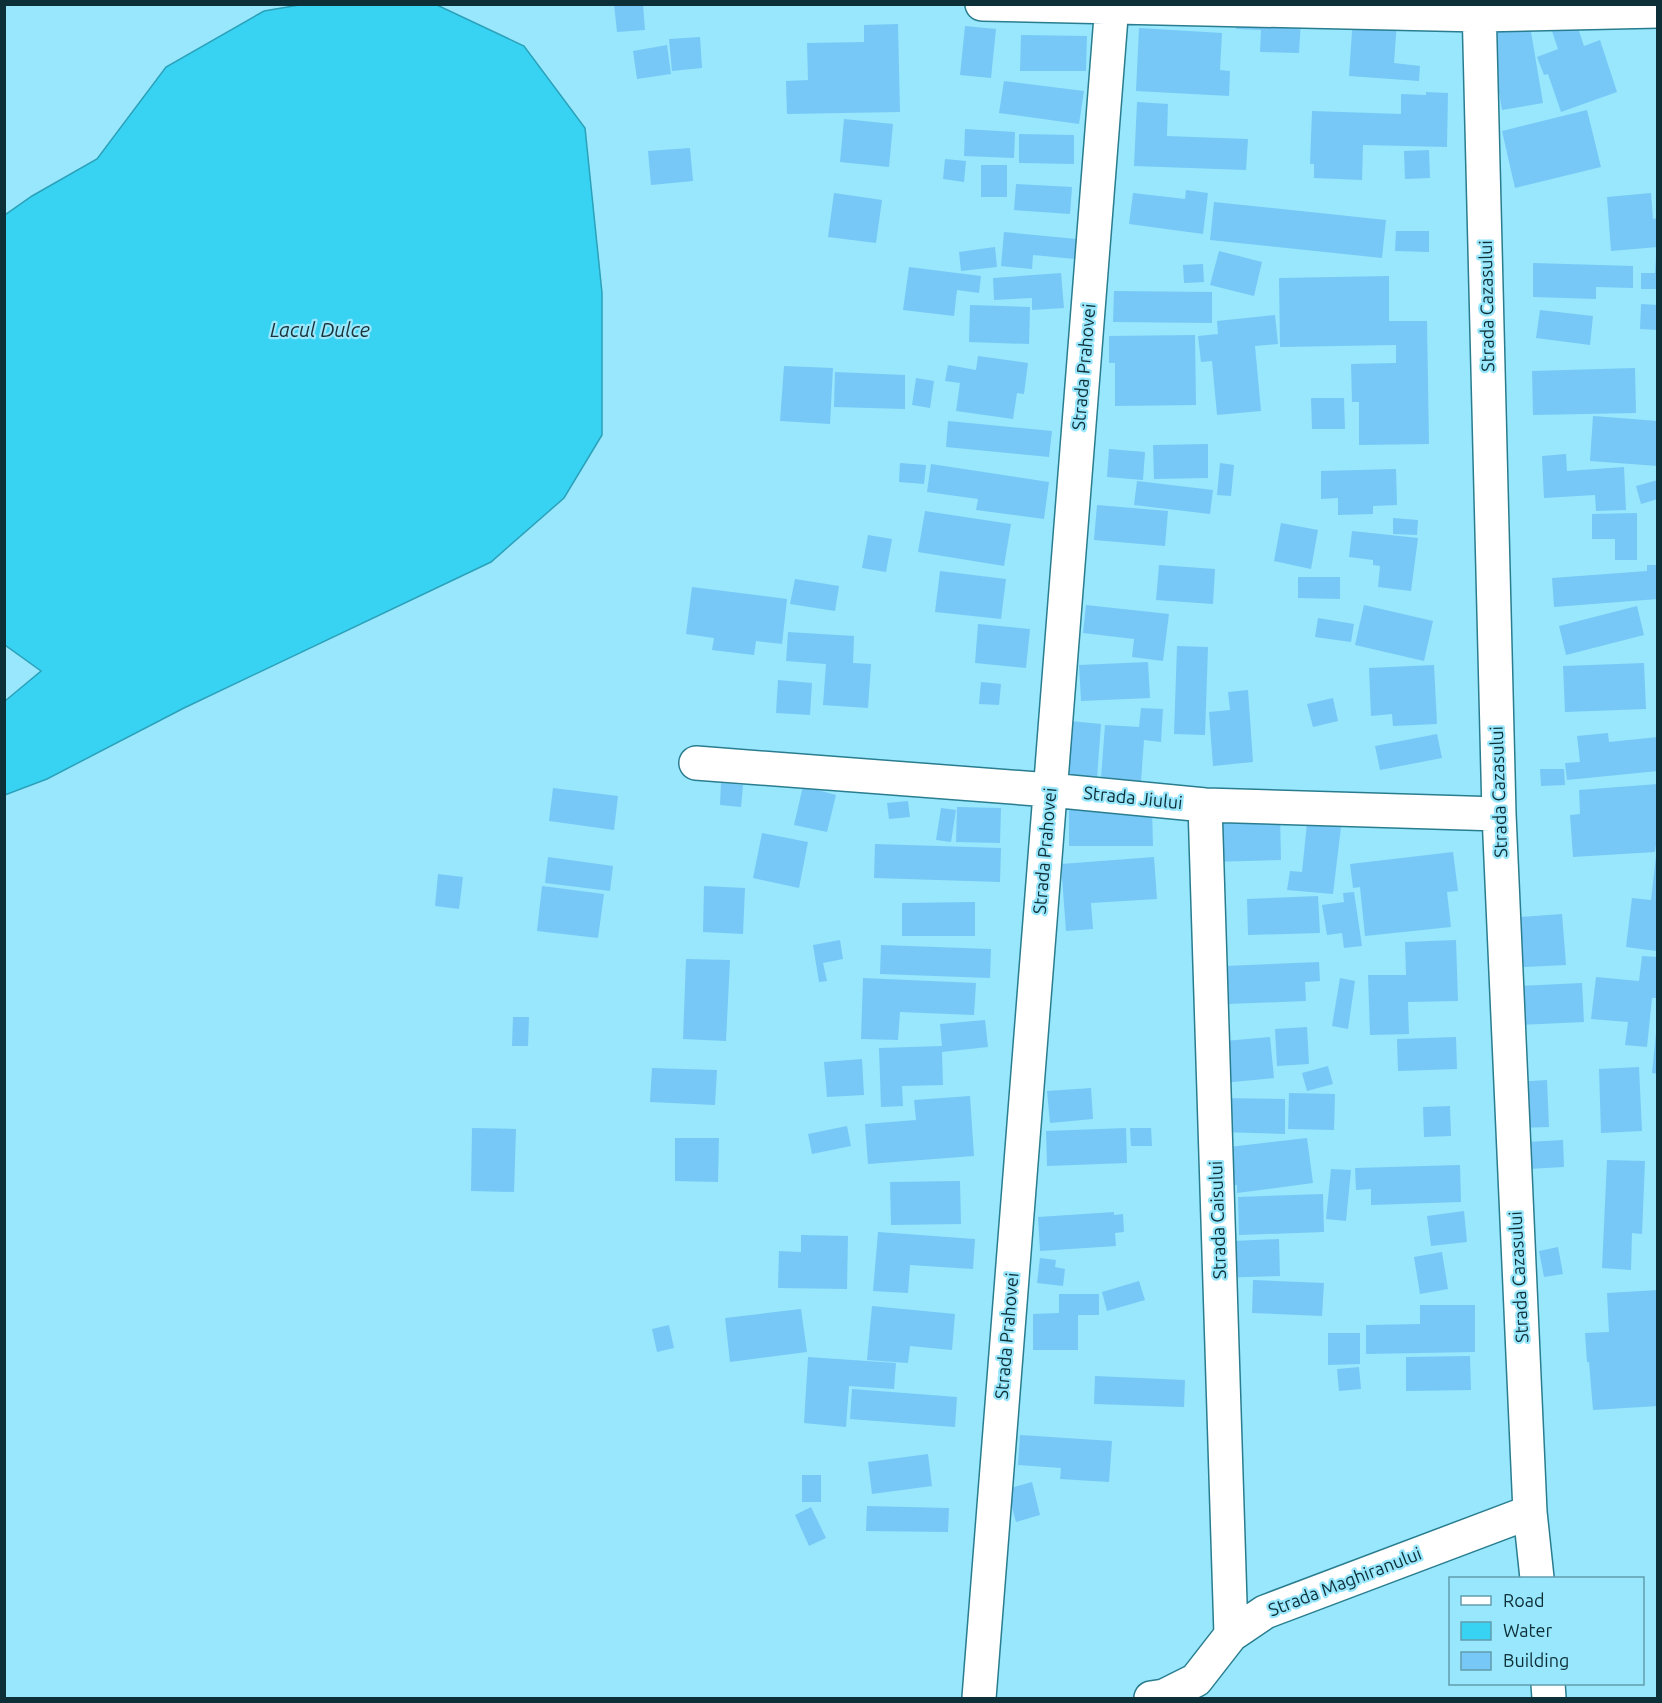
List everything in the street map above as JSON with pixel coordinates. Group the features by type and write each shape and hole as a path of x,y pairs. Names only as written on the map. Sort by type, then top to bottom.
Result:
{"street":[{"path":"982,4 1658,11"},
{"name":"Strada Prahovei","path":"979,1698 1112,6"},
{"name":"Strada Cazasului","path":"1479,10 1498,814 1530,1512 1537,1577"},
{"name":"Strada Jiului","path":"696,763 1050,790 1205,805 1498,814"},
{"name":"Strada Caisului","path":"1205,805 1230,1635"},
{"name":"Strada Maghiranului","path":"1151,1698 1164,1696 1196,1680 1230,1635 1265,1612 1530,1512"}],"water":[{"name":"Lacul Dulce","path":"305,4 437,5 524,46 585,128 602,293 602,435 564,498 491,562 184,708 47,779 5,795 5,701 41,671 5,645 5,215 32,196 97,159 166,67 264,11"}],"building":[{"path":"614,4 643,4 645,30 617,32"},
{"path":"1574,16 1584,46 1600,40 1617,92 1561,112 1548,74 1544,75 1537,57 1558,49 1550,25"},
{"path":"1353,17 1397,21 1394,63 1420,66 1419,81 1349,76"},
{"path":"1236,18 1301,20 1299,53 1260,52 1261,30 1236,29"},
{"path":"1529,20 1543,103 1502,110 1488,27"},
{"path":"898,24 900,112 787,114 786,81 808,80 807,43 864,42 864,25"},
{"path":"965,26 996,29 991,78 960,75"},
{"path":"1139,28 1222,33 1220,70 1230,71 1229,96 1136,91"},
{"path":"1021,35 1087,36 1086,71 1020,71"},
{"path":"700,37 702,68 672,71 669,39"},
{"path":"667,45 671,74 637,79 633,51"},
{"path":"1004,81 1084,91 1079,124 999,113"},
{"path":"1426,92 1448,93 1447,147 1363,145 1362,180 1314,178 1314,164 1310,164 1312,111 1401,114 1401,94 1426,95"},
{"path":"1137,102 1168,104 1167,136 1248,139 1246,170 1134,166"},
{"path":"1587,110 1601,167 1515,188 1502,131"},
{"path":"844,119 893,124 889,167 840,162"},
{"path":"965,129 1015,132 1014,158 964,156"},
{"path":"1019,134 1074,135 1074,164 1019,163"},
{"path":"690,148 693,181 651,185 648,151"},
{"path":"1429,150 1430,178 1405,179 1404,151"},
{"path":"945,159 966,161 964,182 943,179"},
{"path":"981,165 1007,165 1007,197 981,197"},
{"path":"1016,184 1072,187 1070,214 1014,210"},
{"path":"1186,190 1208,193 1203,234 1129,224 1133,193 1185,199"},
{"path":"834,193 882,200 876,243 828,237"},
{"path":"1651,193 1653,219 1658,218 1658,247 1611,251 1607,197"},
{"path":"1214,202 1386,220 1382,258 1210,240"},
{"path":"1396,231 1429,231 1429,252 1395,251"},
{"path":"1004,232 1077,239 1075,259 1033,255 1032,269 1001,266"},
{"path":"995,247 997,267 961,271 959,252"},
{"path":"1219,251 1262,262 1254,296 1210,285"},
{"path":"1656,256 1658,256 1658,289 1641,289 1641,273 1655,273"},
{"path":"1533,263 1633,266 1633,288 1596,287 1596,299 1533,297"},
{"path":"1203,264 1204,282 1184,283 1183,265"},
{"path":"909,267 981,276 979,293 957,290 954,316 903,310"},
{"path":"1061,273 1064,308 1032,310 1032,298 994,300 993,278"},
{"path":"1389,276 1389,321 1427,321 1429,444 1359,445 1359,402 1352,402 1351,364 1396,363 1396,345 1280,347 1279,278"},
{"path":"1114,291 1212,292 1212,323 1113,322"},
{"path":"1641,304 1658,305 1658,330 1640,329"},
{"path":"970,305 1030,307 1029,344 969,342"},
{"path":"1540,310 1593,316 1590,345 1536,338"},
{"path":"1275,315 1278,344 1255,346 1261,411 1217,415 1212,361 1201,362 1198,336 1218,334 1217,321"},
{"path":"1195,335 1196,405 1115,406 1115,363 1109,363 1109,336"},
{"path":"978,356 1028,363 1024,394 1017,393 1013,419 956,411 960,383 945,381 948,365 976,370"},
{"path":"784,366 833,368 830,424 780,421"},
{"path":"1635,368 1636,413 1533,415 1532,371"},
{"path":"835,372 905,375 905,409 834,407"},
{"path":"916,378 934,381 930,408 912,405"},
{"path":"1311,398 1344,398 1345,429 1312,429"},
{"path":"1593,416 1658,421 1658,466 1590,461"},
{"path":"948,421 1052,431 1049,457 946,447"},
{"path":"1208,444 1208,478 1154,479 1153,445"},
{"path":"1109,449 1145,452 1143,480 1107,477"},
{"path":"1566,454 1567,471 1624,467 1626,510 1596,511 1595,495 1544,498 1542,456"},
{"path":"900,463 926,465 924,484 899,482"},
{"path":"1220,463 1234,465 1231,496 1217,495"},
{"path":"931,464 1049,482 1044,519 976,510 978,499 927,492"},
{"path":"1396,469 1397,505 1373,506 1373,514 1338,515 1338,498 1321,499 1321,471"},
{"path":"1658,480 1658,499 1641,504 1636,486"},
{"path":"1137,481 1213,490 1210,514 1134,505"},
{"path":"1097,505 1168,511 1165,546 1094,540"},
{"path":"925,511 1011,524 1004,566 918,552"},
{"path":"1637,513 1637,560 1615,560 1615,539 1592,539 1592,514"},
{"path":"1393,518 1418,520 1417,535 1393,534"},
{"path":"1281,523 1318,530 1311,569 1274,561"},
{"path":"1352,531 1418,538 1411,591 1378,587 1380,566 1373,565 1373,560 1349,557"},
{"path":"868,535 892,539 886,572 862,568"},
{"path":"1159,565 1215,569 1213,604 1156,600"},
{"path":"1647,565 1658,565 1658,599 1554,607 1552,578 1647,571"},
{"path":"940,571 1006,579 1001,619 935,612"},
{"path":"1298,577 1340,577 1340,599 1298,598"},
{"path":"795,579 839,586 835,611 790,604"},
{"path":"692,587 787,599 782,644 756,641 754,655 712,650 714,638 686,634"},
{"path":"1086,605 1169,614 1163,661 1132,657 1134,639 1083,633"},
{"path":"1364,605 1433,621 1424,661 1355,645"},
{"path":"1637,606 1644,635 1566,655 1559,626"},
{"path":"1318,618 1354,624 1351,642 1315,637"},
{"path":"978,624 1030,629 1026,668 975,663"},
{"path":"788,632 854,636 853,663 871,664 868,708 823,705 826,664 786,661"},
{"path":"1177,646 1208,647 1205,735 1174,734"},
{"path":"1148,662 1150,698 1081,701 1079,665"},
{"path":"1644,663 1646,709 1565,712 1563,666"},
{"path":"1434,665 1437,724 1393,726 1392,714 1371,716 1369,668"},
{"path":"778,680 812,683 810,715 776,713"},
{"path":"981,682 1001,684 999,705 979,704"},
{"path":"1248,690 1253,762 1213,766 1209,712 1230,710 1228,692"},
{"path":"1333,698 1338,721 1313,727 1307,704"},
{"path":"1141,708 1163,709 1161,742 1144,740 1141,781 1101,778 1105,725 1139,727"},
{"path":"1070,721 1101,724 1097,779 1065,777"},
{"path":"1608,733 1609,742 1658,737 1658,771 1567,780 1565,763 1580,762 1577,736"},
{"path":"1437,734 1442,758 1380,770 1375,746"},
{"path":"1540,769 1564,769 1565,785 1541,786"},
{"path":"721,783 743,785 741,807 720,805"},
{"path":"1658,784 1658,831 1655,852 1573,857 1570,815 1580,814 1579,790"},
{"path":"803,786 836,795 827,832 794,825"},
{"path":"553,788 618,796 614,830 549,821"},
{"path":"908,801 910,817 889,819 887,803"},
{"path":"957,807 1001,808 1000,843 956,842"},
{"path":"941,808 956,810 951,842 936,840"},
{"path":"1152,808 1153,846 1069,846 1069,809"},
{"path":"1280,816 1281,860 1211,862 1210,818"},
{"path":"1307,823 1341,827 1333,894 1287,890 1290,871 1302,872"},
{"path":"762,833 808,842 799,888 753,878"},
{"path":"875,844 1001,848 1000,882 874,878"},
{"path":"1453,852 1458,891 1447,892 1451,927 1365,936 1360,887 1353,888 1350,864"},
{"path":"1656,856 1656,951 1626,947 1632,898 1651,900"},
{"path":"548,857 613,866 610,891 545,883"},
{"path":"1154,857 1157,899 1091,903 1093,929 1066,931 1061,864"},
{"path":"438,874 463,877 459,909 435,906"},
{"path":"542,886 604,894 598,938 537,931"},
{"path":"704,886 745,888 743,934 703,932"},
{"path":"1354,892 1362,946 1344,948 1342,933 1327,935 1322,905 1344,902 1343,893"},
{"path":"1318,896 1320,933 1248,935 1247,899"},
{"path":"975,902 975,936 902,936 902,903"},
{"path":"1562,914 1566,965 1523,967 1519,917"},
{"path":"840,940 843,959 823,963 827,981 819,982 813,945"},
{"path":"1456,940 1458,1001 1408,1002 1409,1034 1370,1035 1368,975 1406,975 1405,942"},
{"path":"881,945 991,949 990,978 880,974"},
{"path":"1642,956 1658,957 1658,998 1652,998 1647,1047 1625,1045 1628,1022 1591,1019 1596,977 1639,981"},
{"path":"686,959 730,960 726,1041 683,1039"},
{"path":"1319,962 1320,981 1305,982 1306,1001 1228,1004 1226,966"},
{"path":"863,978 976,983 974,1015 900,1012 898,1040 861,1039"},
{"path":"1340,978 1355,981 1348,1029 1332,1026"},
{"path":"1582,983 1584,1022 1521,1025 1519,986"},
{"path":"513,1017 529,1017 528,1046 512,1046"},
{"path":"985,1020 988,1047 942,1052 943,1085 902,1086 903,1106 881,1107 879,1048 942,1046 940,1024"},
{"path":"1307,1027 1309,1064 1277,1066 1275,1029"},
{"path":"1656,1033 1658,1034 1658,1074 1652,1073"},
{"path":"1270,1037 1274,1078 1212,1084 1225,1041"},
{"path":"1456,1037 1457,1069 1398,1071 1397,1039"},
{"path":"862,1059 864,1095 827,1097 824,1062"},
{"path":"1328,1066 1333,1084 1307,1091 1302,1073"},
{"path":"1639,1067 1642,1131 1601,1133 1599,1069"},
{"path":"652,1068 717,1070 715,1105 650,1102"},
{"path":"1547,1080 1549,1127 1518,1128 1517,1082"},
{"path":"1091,1088 1093,1119 1050,1123 1047,1091"},
{"path":"1289,1093 1335,1094 1334,1130 1288,1129"},
{"path":"970,1096 974,1156 868,1164 865,1124 916,1120 914,1100"},
{"path":"1217,1098 1285,1099 1285,1134 1216,1132"},
{"path":"1450,1106 1451,1136 1424,1137 1423,1107"},
{"path":"847,1126 851,1146 812,1154 808,1134"},
{"path":"472,1128 516,1129 514,1192 471,1191"},
{"path":"1126,1128 1127,1163 1047,1166 1046,1131"},
{"path":"1130,1128 1151,1128 1152,1146 1131,1146"},
{"path":"675,1138 719,1138 718,1182 675,1181"},
{"path":"1307,1138 1313,1183 1237,1193 1237,1185 1217,1188 1212,1149"},
{"path":"1563,1140 1564,1167 1528,1169 1527,1142"},
{"path":"1607,1160 1645,1161 1642,1234 1632,1233 1631,1270 1602,1268"},
{"path":"1460,1165 1461,1202 1371,1205 1371,1189 1356,1190 1355,1168"},
{"path":"1331,1169 1351,1170 1346,1221 1326,1219"},
{"path":"960,1181 961,1224 891,1225 890,1182"},
{"path":"1323,1194 1324,1232 1239,1235 1238,1197"},
{"path":"1464,1211 1467,1242 1431,1246 1427,1216"},
{"path":"1114,1212 1114,1215 1123,1214 1124,1232 1115,1233 1116,1246 1040,1251 1038,1217"},
{"path":"878,1232 975,1239 973,1269 910,1265 908,1293 873,1291"},
{"path":"801,1235 848,1236 847,1289 778,1288 779,1251 801,1252"},
{"path":"1279,1239 1280,1276 1212,1278 1211,1242"},
{"path":"1558,1247 1563,1274 1544,1277 1539,1251"},
{"path":"1442,1252 1448,1289 1420,1294 1414,1257"},
{"path":"1040,1258 1056,1260 1055,1267 1065,1269 1063,1286 1037,1283"},
{"path":"1253,1280 1324,1283 1322,1316 1252,1313"},
{"path":"1139,1281 1145,1300 1107,1311 1102,1292"},
{"path":"1658,1290 1658,1406 1593,1410 1585,1333 1609,1332 1607,1293"},
{"path":"1059,1294 1099,1294 1099,1315 1078,1315 1078,1350 1033,1350 1033,1314 1059,1313"},
{"path":"1420,1305 1475,1305 1475,1352 1366,1354 1366,1325 1420,1324"},
{"path":"872,1306 955,1314 952,1350 910,1346 908,1363 867,1360"},
{"path":"801,1309 807,1352 730,1362 725,1318"},
{"path":"669,1325 674,1348 657,1352 652,1329"},
{"path":"1328,1333 1360,1333 1360,1364 1328,1365"},
{"path":"1470,1356 1471,1390 1406,1391 1406,1357"},
{"path":"808,1357 896,1363 894,1389 849,1386 846,1427 804,1423"},
{"path":"1359,1367 1361,1389 1339,1391 1337,1369"},
{"path":"1095,1376 1185,1380 1184,1407 1094,1404"},
{"path":"852,1389 957,1397 955,1427 850,1419"},
{"path":"1020,1435 1112,1441 1109,1482 1060,1479 1061,1468 1018,1465"},
{"path":"928,1454 932,1486 872,1494 868,1462"},
{"path":"802,1475 821,1475 821,1502 802,1502"},
{"path":"1032,1482 1040,1515 1016,1522 1007,1489"},
{"path":"867,1506 949,1508 948,1532 866,1531"},
{"path":"811,1507 826,1538 809,1546 795,1515"}]}
